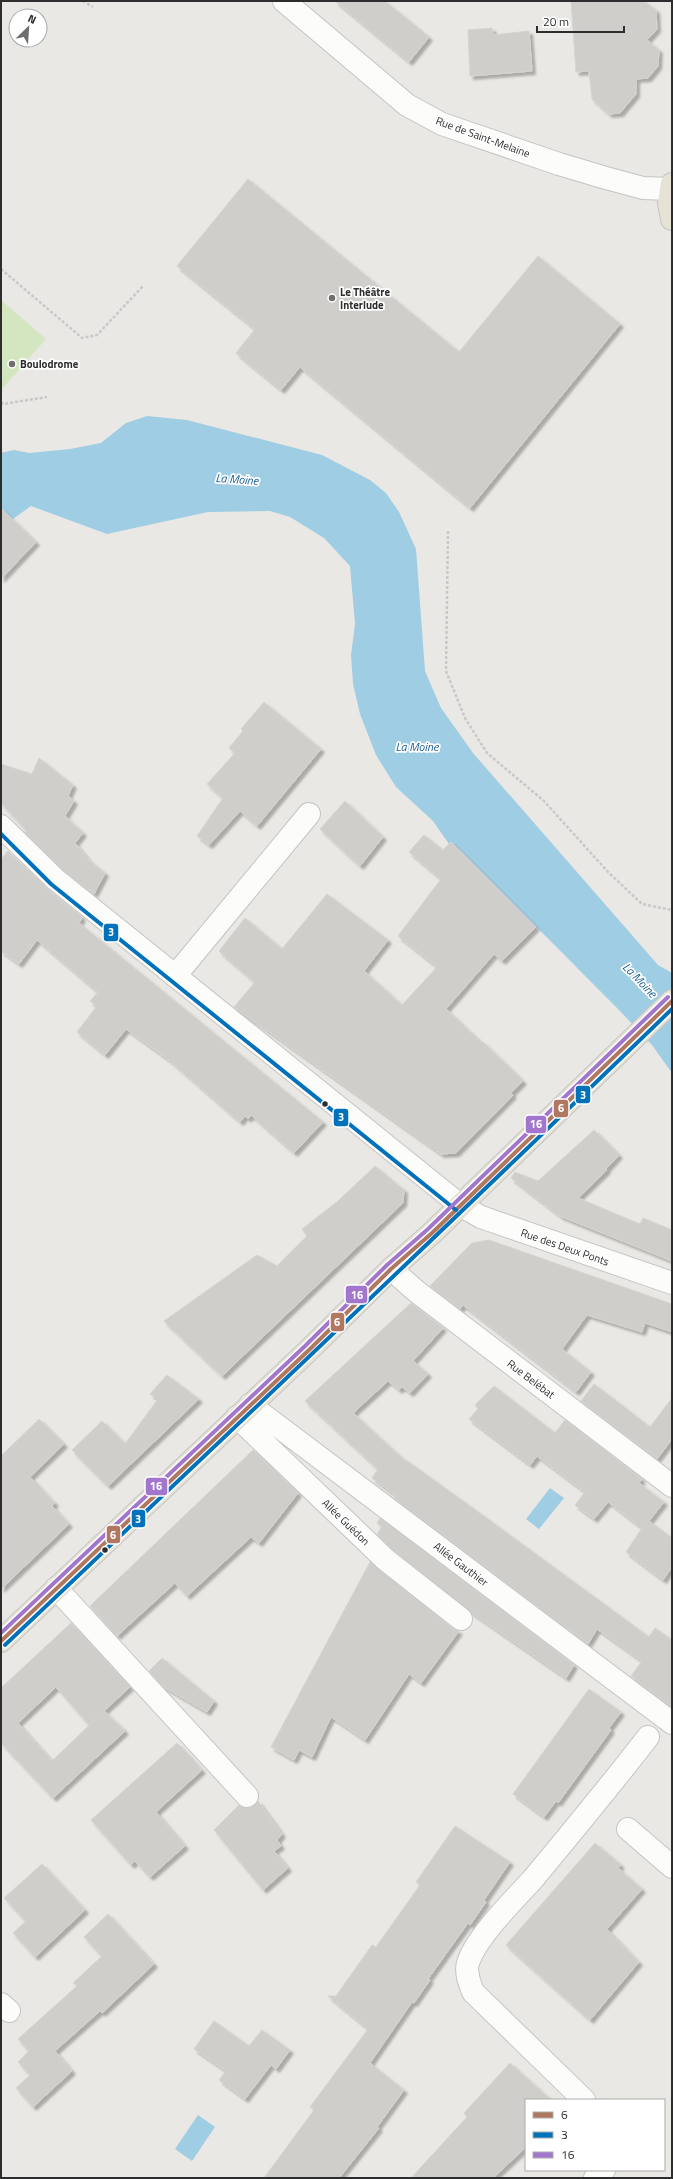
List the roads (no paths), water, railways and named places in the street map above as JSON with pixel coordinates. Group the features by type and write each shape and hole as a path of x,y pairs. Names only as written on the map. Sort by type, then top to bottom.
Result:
{"main road":[{"path":"671,186 668,203 672,219"},
{"path":"1,1641 244,1411 391,1269 460,1206 672,1001"}],"street":[{"name":"Rue de Saint-Melaine","path":"284,1 407,105 442,124 559,164 606,178 643,188 671,186"},
{"path":"175,976 309,814"},
{"name":"Rue des Deux Ponts","path":"1,826 55,879 460,1206 481,1217 672,1283"},
{"name":"Rue Belébat","path":"391,1269 416,1291 672,1486"},
{"name":"Allée Guédon","path":"244,1411 386,1560 461,1619"},
{"name":"Allée Gauthier","path":"244,1411 672,1723"},
{"path":"56,1588 247,1796"},
{"path":"583,2099 473,1992 468,1978 468,1964 473,1951 494,1923 590,1812 648,1737"},
{"path":"628,1828 672,1868"},
{"path":"595,2178 603,2171"}],"water":[{"name":"La Moine","path":"147,416 187,420 322,455 370,480 386,493 399,512 416,549 425,671 441,708 473,753 658,965 672,973 672,1073 652,1045 619,1010 461,851 451,842 449,844 433,821 396,787 376,755 360,714 353,684 351,655 355,624 350,566 324,538 290,517 270,511 208,512 107,534 31,506 13,519 1,516 1,453 14,450 29,453 70,449 101,443 126,423"},
{"path":"550,1488 564,1498 539,1529 526,1519"},
{"path":"198,2115 215,2127 192,2161 175,2149"}],"place":[{"name":"Le Théâtre Interlude","path":"332,298"},
{"name":"Boulodrome","path":"12,364"}]}
